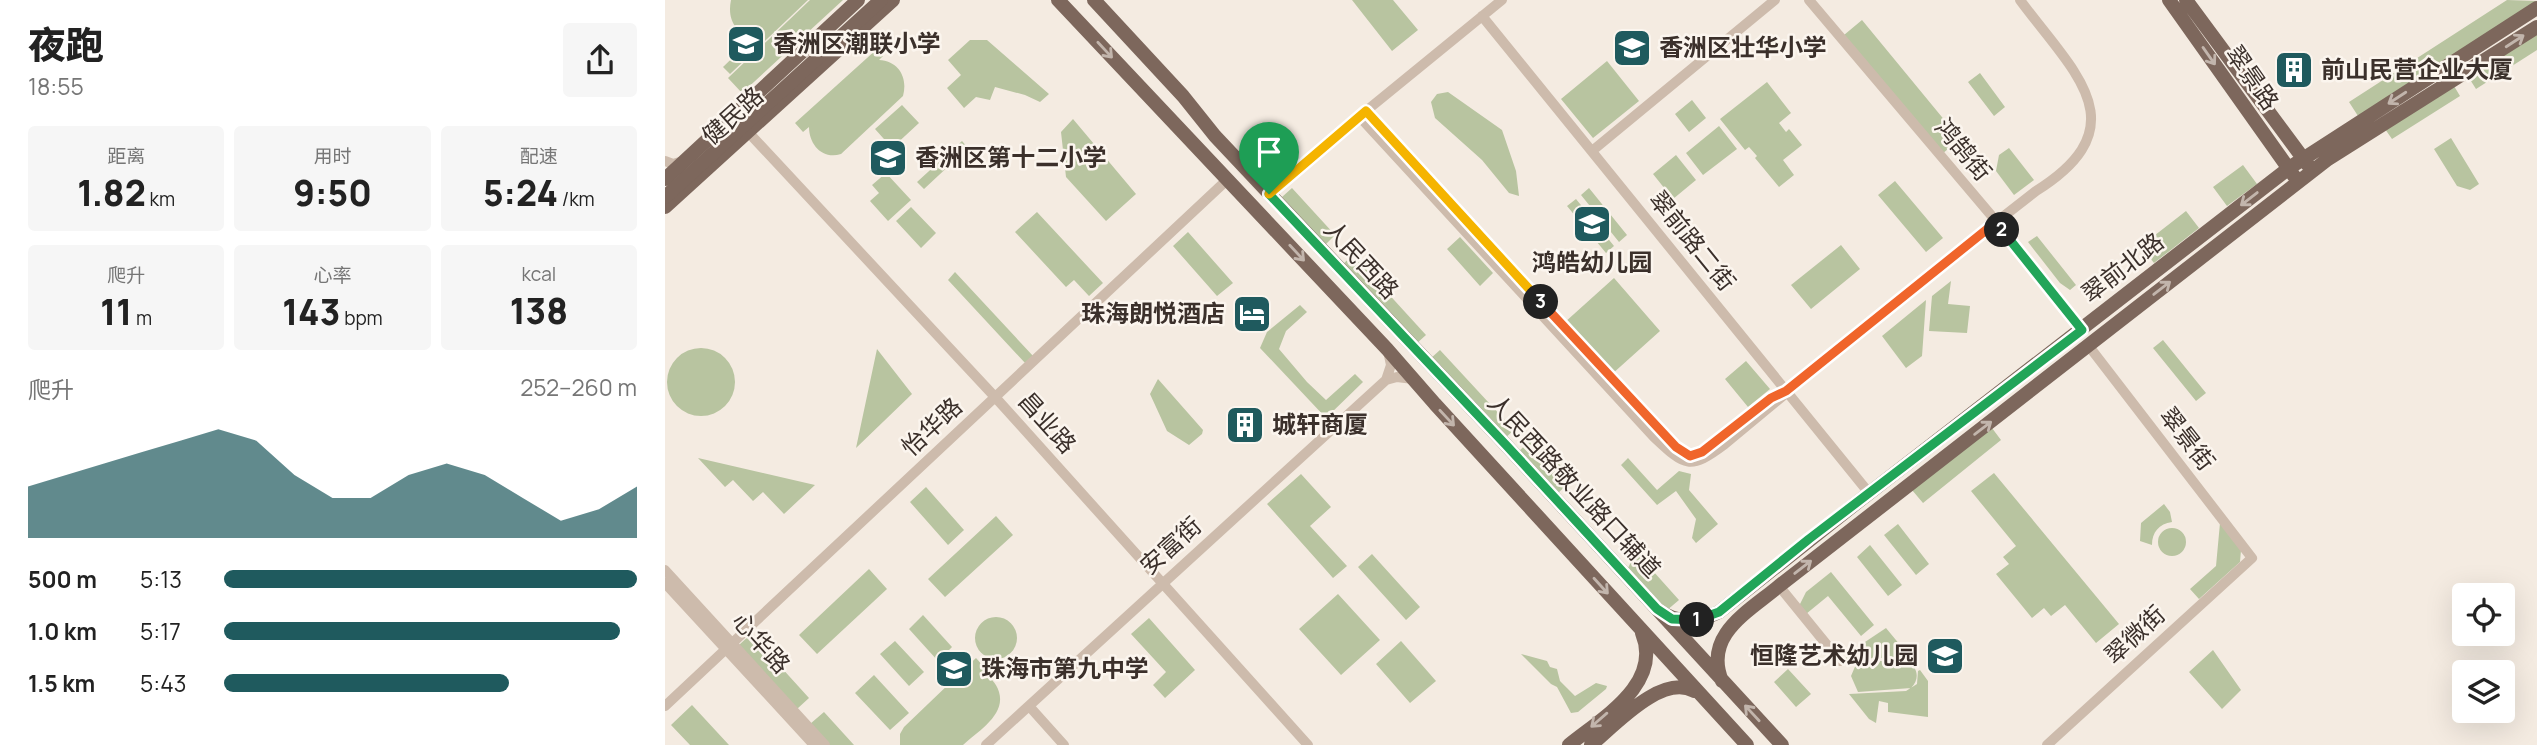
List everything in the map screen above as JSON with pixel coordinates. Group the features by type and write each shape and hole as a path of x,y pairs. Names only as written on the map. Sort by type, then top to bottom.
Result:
{"main road":[{"name":"健民路","path":"667,169 686,160 858,0"},
{"path":"665,188 870,0"},
{"path":"665,197 881,0"},
{"name":"健民路","path":"665,207 893,0"},
{"name":"人民西路","path":"1058,0 1403,366"},
{"name":"人民西路","path":"1094,0 1215,136 1417,353"},
{"name":"翠景路","path":"2169,0 2298,182"},
{"name":"翠景路","path":"2186,0 2313,171"},
{"name":"翠前北路","path":"1657,609 1672,619 1686,621 1709,617 1719,612 2303,158 2537,8"},
{"name":"翠前北路","path":"1722,681 1716,654 1720,642 1731,626 1779,586 2298,182 2537,27"},
{"path":"1178,127 1195,111"},
{"name":"人民西路敬业路口辅道","path":"1417,353 1497,435 1782,745"},
{"name":"人民西路敬业路口辅道","path":"1403,366 1747,745"},
{"path":"1591,745 1634,700 1647,665 1646,646 1638,625"},
{"path":"1569,745 1634,700 1666,688 1676,686 1692,689 1701,696"}],"street":[{"path":"1269,194 1502,0"},
{"path":"1592,151 1775,0"},
{"name":"鸿鹄街","path":"1809,0 1996,222 2082,330"},
{"path":"1362,114 1643,414 1690,456 1702,452 1771,398 1786,391 1996,222 2072,165 2083,150 2092,117 2089,99 2079,80 2020,0"},
{"name":"翠前路二街","path":"1482,16 1869,493"},
{"name":"昌业路","path":"749,133 995,397 1308,745"},
{"path":"667,169 688,187"},
{"name":"怡华路","path":"665,706 1228,179"},
{"name":"翠景街","path":"2088,345 2252,558"},
{"path":"1386,380 1391,365 1387,349"},
{"path":"1386,380 1404,376 1413,379"},
{"name":"安富街","path":"986,745 1386,380"},
{"name":"翠微街","path":"2047,745 2252,558"},
{"name":"心华路","path":"665,570 814,745"},
{"name":"心华路","path":"665,583 825,745"},
{"path":"1779,586 1840,661"},
{"path":"1029,706 1064,745"}],"green space":[{"path":"731,0 808,0 730,74 723,67 755,36 742,32 734,24 730,13"},
{"path":"810,0 843,0 742,93 728,78"},
{"path":"1352,0 1393,0 1418,30 1392,51"},
{"path":"2507,0 2537,1 2358,116 2349,102"},
{"path":"1862,20 1960,139 1942,154 1844,35"},
{"path":"2537,34 2537,50 2476,89 2469,78"},
{"path":"970,40 987,40 1049,94 1040,102 995,87 990,100 976,97 964,108 947,88 961,75 948,60"},
{"path":"877,49 883,56 879,60 897,67 903,77 903,96 841,154 823,153 811,140 809,127 803,132 795,123"},
{"path":"1607,61 1639,101 1593,138 1561,99"},
{"path":"1980,73 2005,107 1994,116 1968,82"},
{"path":"1767,82 1791,113 1779,123 1786,132 1789,129 1802,145 1783,160 1794,175 1779,187 1755,158 1757,156 1749,147 1745,150 1720,119"},
{"path":"2454,86 2460,96 2392,139 2385,129"},
{"path":"1448,92 1502,130 1516,171 1519,196 1509,193 1482,160 1435,118 1431,102 1437,94"},
{"path":"1692,100 1706,118 1689,132 1675,114"},
{"path":"902,105 919,123 892,148 875,129"},
{"path":"1073,119 1136,194 1106,221 1066,177 1061,132"},
{"path":"1719,126 1737,149 1703,175 1686,153"},
{"path":"2451,138 2479,184 2470,190 2457,186 2434,149"},
{"path":"962,141 968,148 924,189 917,182"},
{"path":"2009,148 2034,180 2014,195 1996,171 1999,155"},
{"path":"1676,155 1696,180 1673,199 1653,174"},
{"path":"2243,165 2257,184 2227,206 2213,187"},
{"path":"886,173 911,200 888,221 870,201 879,193 872,185"},
{"path":"1895,181 1943,238 1926,252 1878,195"},
{"path":"1292,188 1335,235 1325,245 1282,197"},
{"path":"1589,188 1627,235 1619,242 1581,195"},
{"path":"1576,199 1614,246 1606,253 1567,206"},
{"path":"911,207 936,233 921,248 896,221"},
{"path":"2186,211 2199,228 2154,263 2141,246"},
{"path":"1037,212 1103,283 1089,296 1074,280 1066,287 1015,232"},
{"path":"1188,232 1233,283 1217,296 1173,246"},
{"path":"2037,236 2076,285 2070,290 2060,283 2028,242"},
{"path":"1460,237 1493,273 1480,286 1447,249"},
{"path":"1841,245 1860,269 1811,309 1791,285"},
{"path":"1353,255 1426,335 1416,344 1343,264"},
{"path":"955,272 1034,357 1026,364 948,280"},
{"path":"1614,278 1660,331 1611,375 1564,323"},
{"path":"1951,281 1948,304 1970,306 1967,333 1929,331 1932,296"},
{"path":"1926,300 1922,356 1906,368 1882,336"},
{"path":"1300,305 1307,312 1286,331 1279,349 1326,400 1355,374 1363,382 1326,418 1260,348 1267,332"},
{"path":"2163,340 2206,393 2196,401 2153,348"},
{"path":"701,348 714,351 725,358 732,369 735,382 732,395 725,406 714,413 701,416 688,413 677,406 670,395 667,382 670,369 677,358 688,351"},
{"path":"877,349 912,394 856,448"},
{"path":"1440,350 1514,430 1504,439 1430,359"},
{"path":"1746,361 1770,389 1748,407 1725,379"},
{"path":"1158,379 1203,430 1189,445 1167,431 1150,394"},
{"path":"1992,428 2001,440 1923,503 1912,490"},
{"path":"1534,437 1573,479 1557,494 1518,452"},
{"path":"698,458 815,485 784,514 763,492 753,501 733,480 725,487"},
{"path":"1628,458 1657,490 1679,471 1691,474 1689,490 1718,524 1696,543 1692,538 1696,519 1676,491 1657,505 1621,465"},
{"path":"1994,473 2119,624 2096,643 2065,605 2051,616 2044,608 2032,618 1996,574 2009,564 2003,557 2016,546 1971,491"},
{"path":"1301,474 1331,507 1310,526 1347,566 1333,578 1267,504"},
{"path":"926,487 964,530 948,545 910,502"},
{"path":"2164,504 2170,512 2172,522 2157,529 2152,545 2140,541 2141,523"},
{"path":"996,516 1013,535 945,597 928,579"},
{"path":"2220,523 2241,550 2240,562 2199,599 2190,589 2216,566"},
{"path":"1898,524 1929,564 1916,575 1884,535"},
{"path":"2172,528 2182,532 2186,542 2182,552 2172,556 2162,552 2158,542 2162,532"},
{"path":"1870,545 1902,585 1888,596 1857,557"},
{"path":"1636,552 1679,600 1666,611 1628,568"},
{"path":"1372,554 1420,607 1406,620 1358,567"},
{"path":"869,569 887,589 817,654 799,635"},
{"path":"1831,572 1874,625 1861,636 1828,596 1806,614 1799,606 1806,592"},
{"path":"1338,594 1380,640 1341,675 1299,629"},
{"path":"923,615 952,647 938,661 909,629"},
{"path":"996,617 1011,623 1017,638 1011,653 996,659 981,653 975,638 981,623"},
{"path":"1149,618 1195,670 1165,698 1153,685 1166,672 1131,634"},
{"path":"1886,628 1910,657 1845,659 1853,650"},
{"path":"751,634 809,698 797,709 739,645"},
{"path":"895,641 924,672 909,686 880,654"},
{"path":"1401,641 1436,681 1410,703 1376,664"},
{"path":"2213,650 2241,690 2222,709 2189,672"},
{"path":"1521,654 1547,661 1550,667 1557,669 1560,681 1575,696 1596,683 1607,686 1606,689 1578,712 1571,713 1557,687"},
{"path":"976,658 985,668 981,673 992,680 999,692 998,708 989,722 963,745 900,745 900,734 904,727"},
{"path":"1906,660 1913,666 1917,676 1911,688 1858,692 1851,676 1857,662"},
{"path":"1788,669 1811,694 1796,707 1774,682"},
{"path":"1920,670 1928,681 1928,717 1888,712 1888,703 1879,701 1876,723 1869,719 1849,694 1906,691 1917,684"},
{"path":"874,675 909,713 890,730 855,693"},
{"path":"692,705 729,745 690,745 671,725"},
{"path":"824,712 854,745 829,745 810,724"}],"place":[{"name":"香洲区潮联小学","path":"746,44"},
{"name":"香洲区壮华小学","path":"1632,48"},
{"name":"前山民营企业大厦","path":"2294,70"},
{"name":"香洲区第十二小学","path":"888,158"},
{"name":"鸿皓幼儿园","path":"1592,224"},
{"name":"珠海朗悦酒店","path":"1252,314"},
{"name":"城轩商厦","path":"1245,425"},
{"name":"恒隆艺术幼儿园","path":"1945,656"},
{"name":"珠海市第九中学","path":"954,669"}],"route":[{"path":"1366,111 1650,422 1676,447 1690,456 1702,452 1771,398 1786,391 1996,222 2082,330 1809,539 1719,612 1701,619 1680,621 1657,609 1269,194 1366,111"}]}
